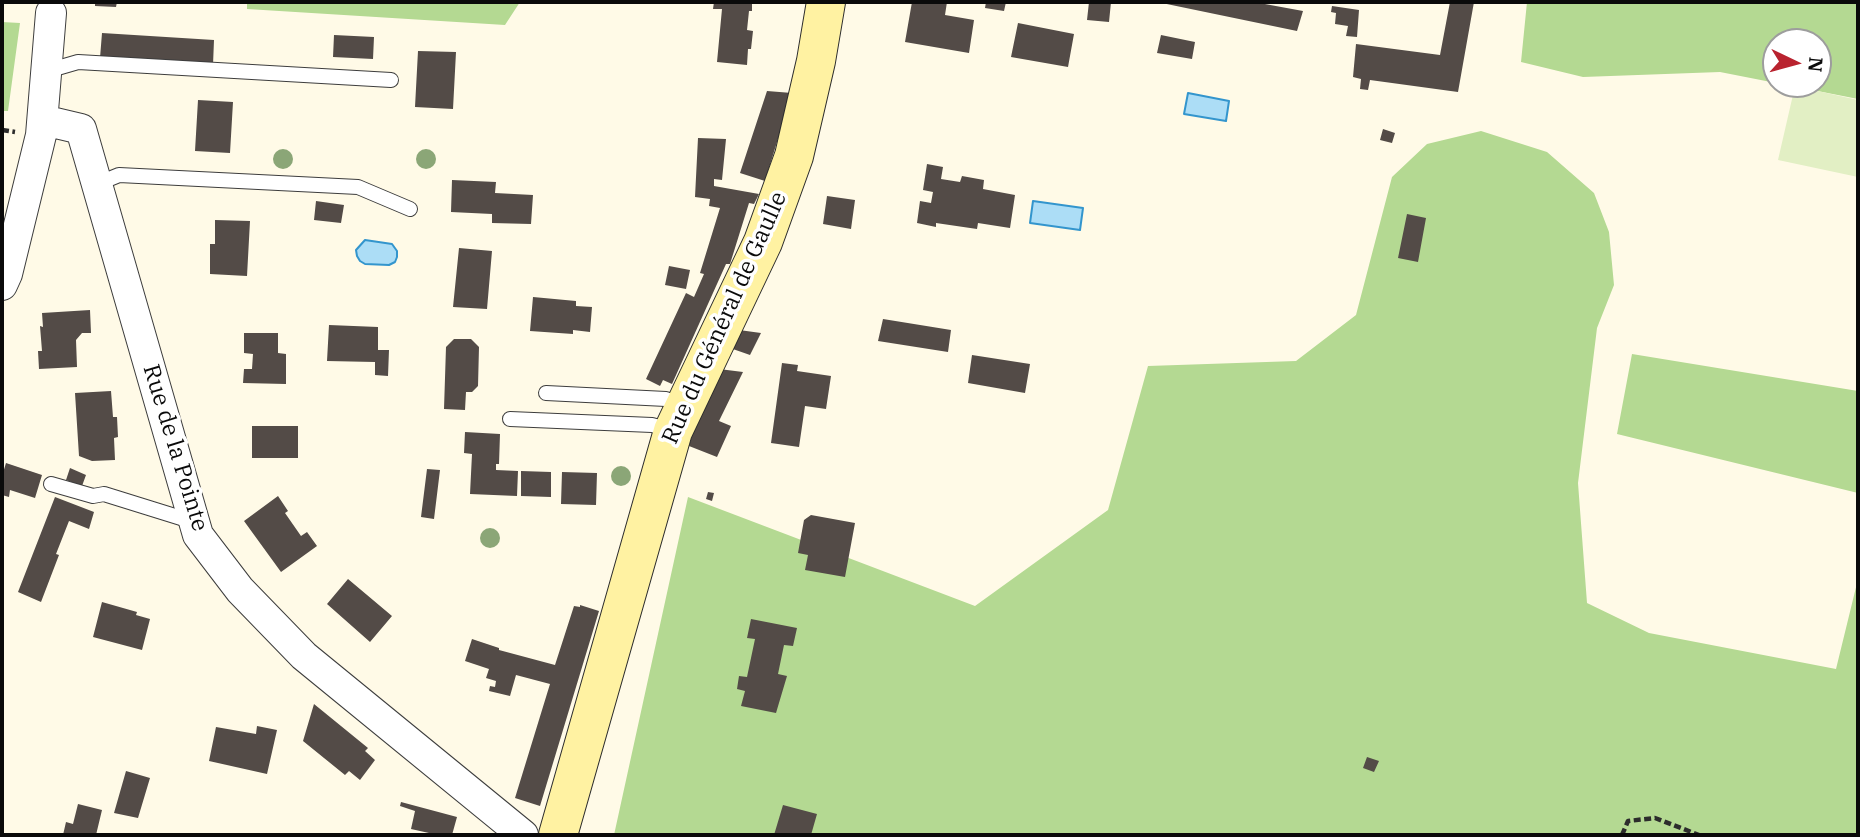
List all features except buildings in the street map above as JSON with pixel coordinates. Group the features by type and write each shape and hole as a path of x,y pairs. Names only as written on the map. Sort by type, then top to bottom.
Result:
{"main road":[{"name":"Rue du Général de Gaulle","path":"558,835 679,418 763,242 794,156 817,61 826,2"}],"street":[{"path":"2,285 24,206 43,120 51,7"},
{"name":"Rue de la Pointe","path":"43,120 81,129 198,535 240,590 304,656 523,835"}],"lane":[{"path":"47,71 78,62 391,80"},
{"path":"97,184 119,175 358,187 410,209"},
{"path":"510,419 652,425 679,418 666,399 546,393"},
{"path":"51,484 93,496 104,494 194,522"}],"path":[{"path":"1622,835 1629,821 1655,818 1699,835"}],"green space":[{"path":"247,2 520,2 505,25 247,9"},
{"path":"1527,2 1858,2 1858,99 1832,94 1832,28 1762,28 1762,80 1720,72 1583,77 1521,62"},
{"path":"2,22 20,23 8,111 2,111"},
{"path":"1832,94 1858,100 1858,177 1778,160 1792,98 1832,98"},
{"path":"1481,131 1547,152 1594,193 1609,232 1614,285 1597,328 1578,483 1587,603 1649,633 1836,669 1858,579 1858,835 614,835 688,497 975,606 1108,510 1148,366 1296,361 1356,315 1392,177 1427,144"},
{"path":"1632,354 1858,391 1858,493 1617,434"}],"water":[{"path":"1188,93 1229,101 1226,121 1184,114"},
{"path":"1033,201 1083,208 1080,230 1030,223"},
{"path":"365,240 392,244 397,251 395,262 389,265 365,264 360,261 356,250"}]}
